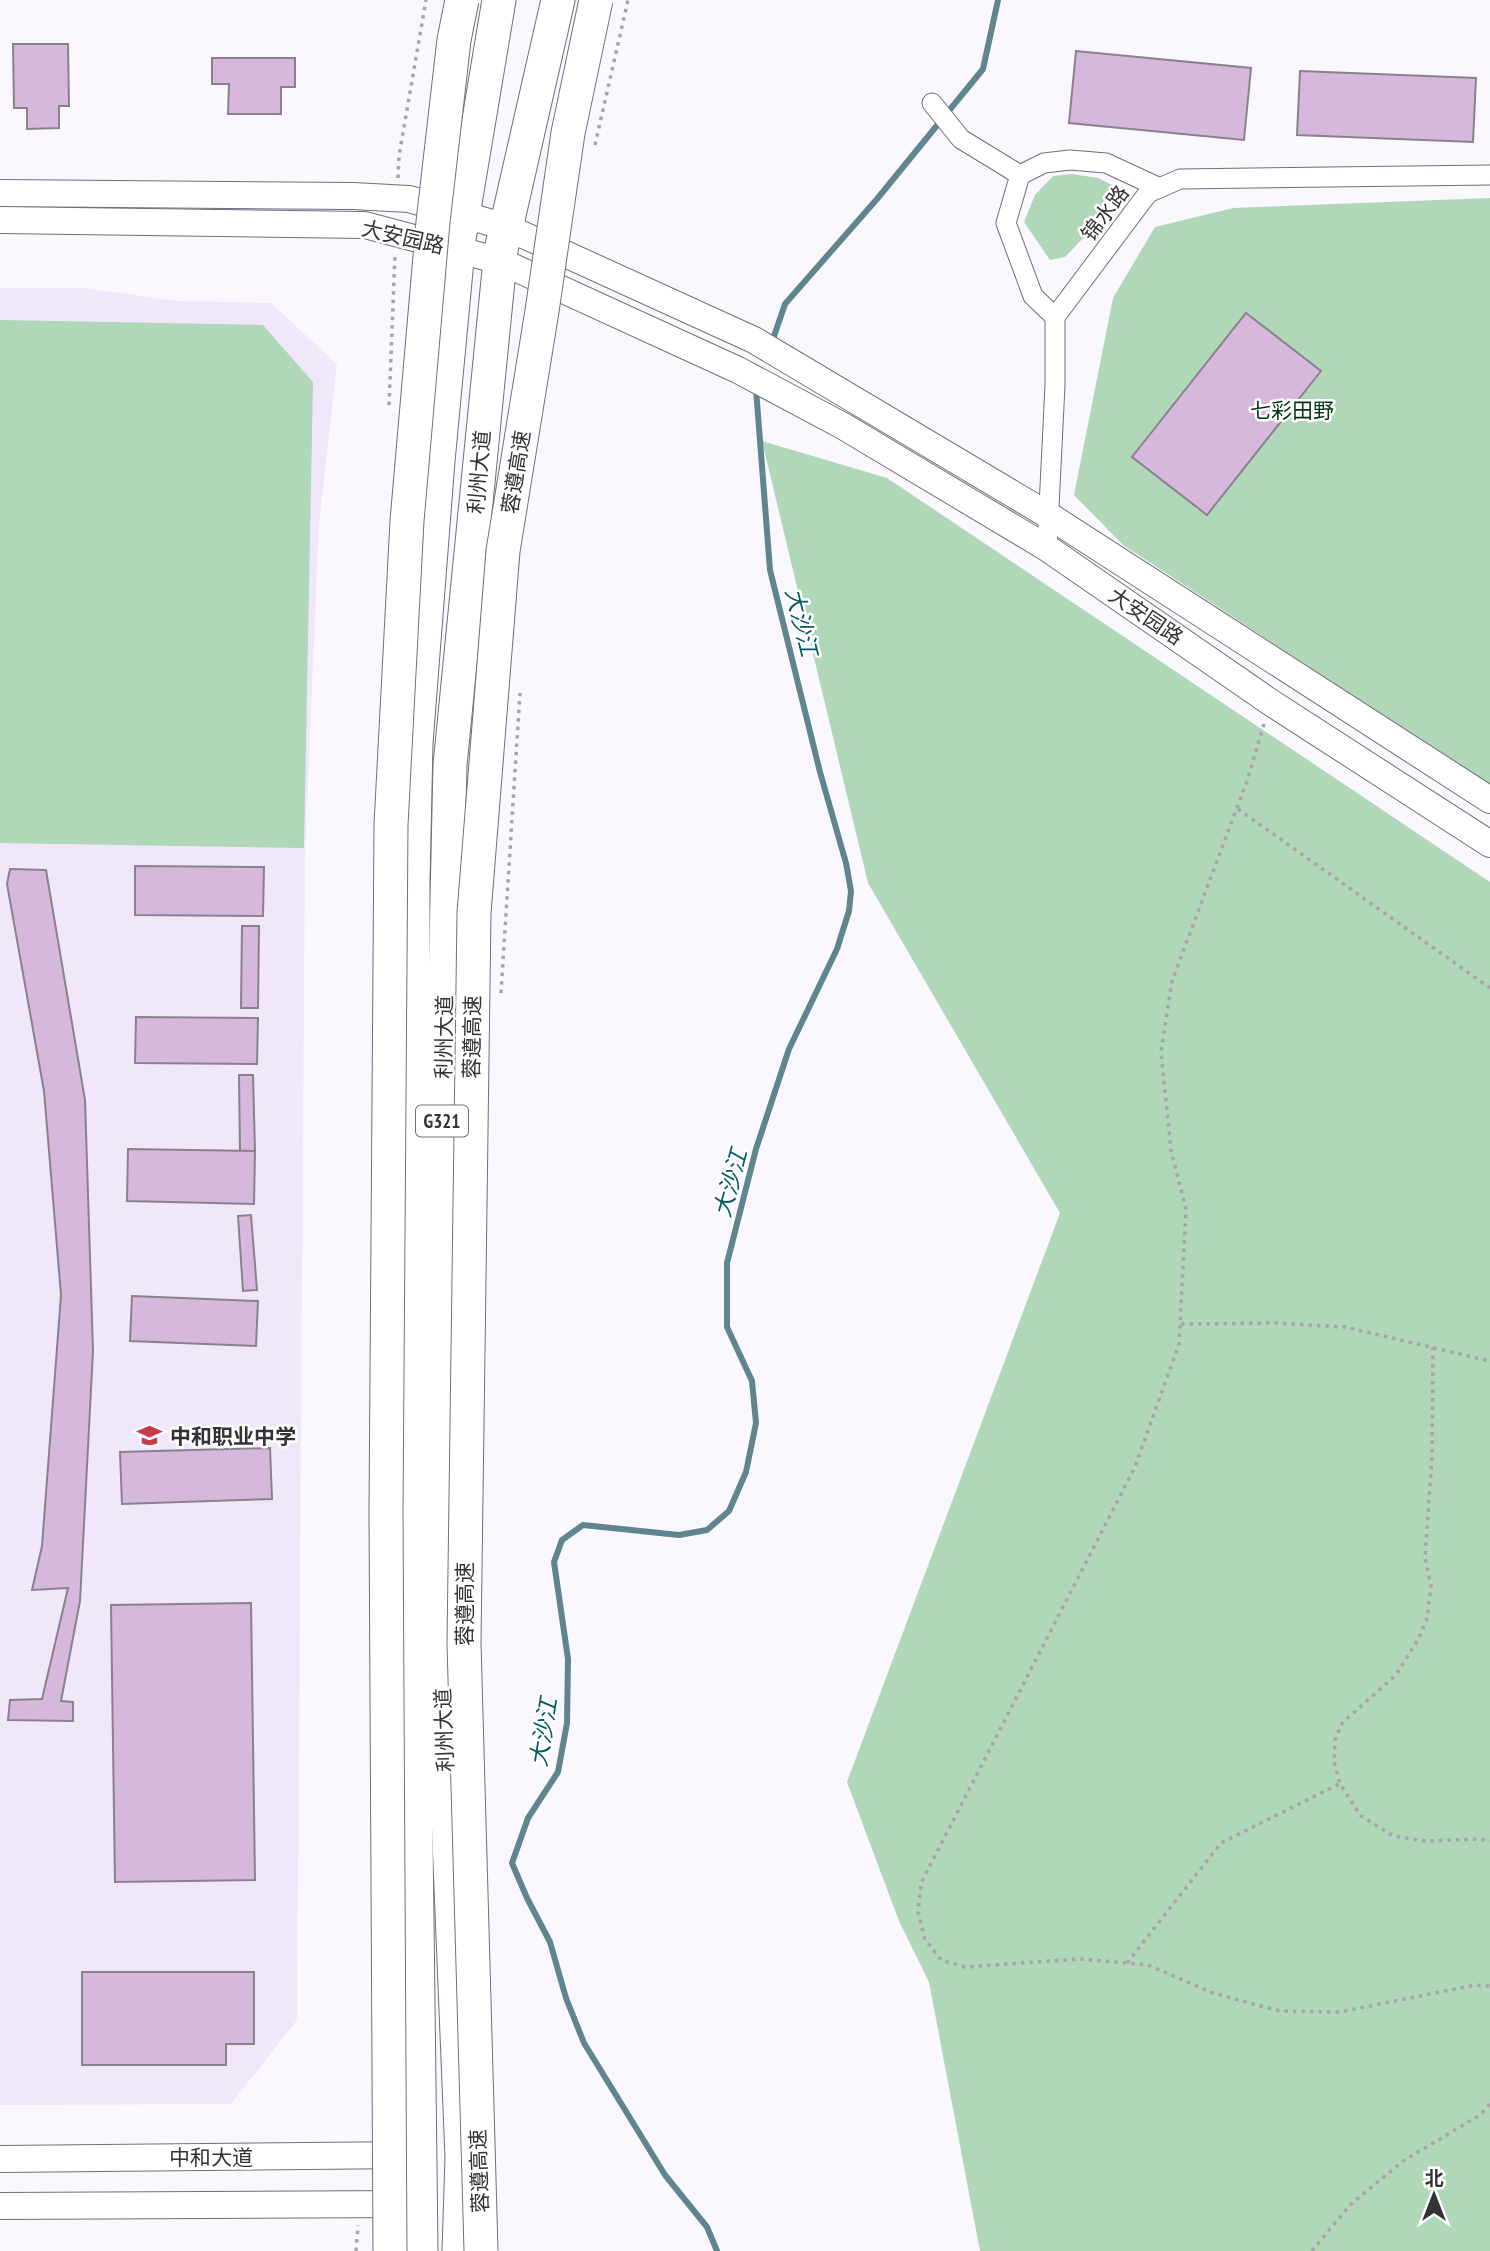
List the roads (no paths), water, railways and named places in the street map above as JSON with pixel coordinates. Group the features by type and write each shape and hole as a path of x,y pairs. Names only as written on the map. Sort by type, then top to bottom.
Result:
{"highway":[{"path":"390,2251 386,1415 391,825 407,521 433,222 454,40 462,0"},
{"name":"利州大道","path":"421,2251 412,1506 413,880 416,743 458,250 499,0"},
{"name":"利州大道","path":"459,2251 461,2157 439,1593 441,1166 450,765 500,261 558,0"},
{"name":"蓉遵高速","path":"481,2251 464,1643 474,913 503,551 568,133 596,0"}],"street":[{"path":"933,103 961,139 1020,175"},
{"path":"1047,548 1055,385 1055,317 1033,296 1006,223 1020,175 1044,163 1070,160 1106,163 1160,188"},
{"name":"锦水路","path":"1055,317 1148,193 1180,180 1490,175"},
{"path":"0,193 353,196 409,199 506,227 754,340 805,369 1048,515 1490,800"},
{"name":"大安园路","path":"0,220 365,225 500,261 738,370 843,426 1047,548 1270,702 1490,844"},
{"name":"中和大道","path":"0,2158 421,2155"},
{"path":"0,2206 421,2204"}],"waterway":[{"name":"大沙江","path":"772,342 785,304 877,199 983,69 998,0"},
{"name":"大沙江","path":"717,2251 707,2227 665,2175 584,2043 566,1998 550,1942 512,1863 528,1818 558,1772 567,1723 568,1659 554,1562 562,1540 583,1525 679,1535 707,1530 729,1511 746,1472 756,1423 752,1381 727,1327 727,1263 756,1149 789,1049 837,949 849,911 851,891 846,863 820,772 770,570 756,389"}],"place":[{"name":"中和职业中学","path":"150,1436"}],"park label":[{"name":"七彩田野","path":"1292,410"}]}
